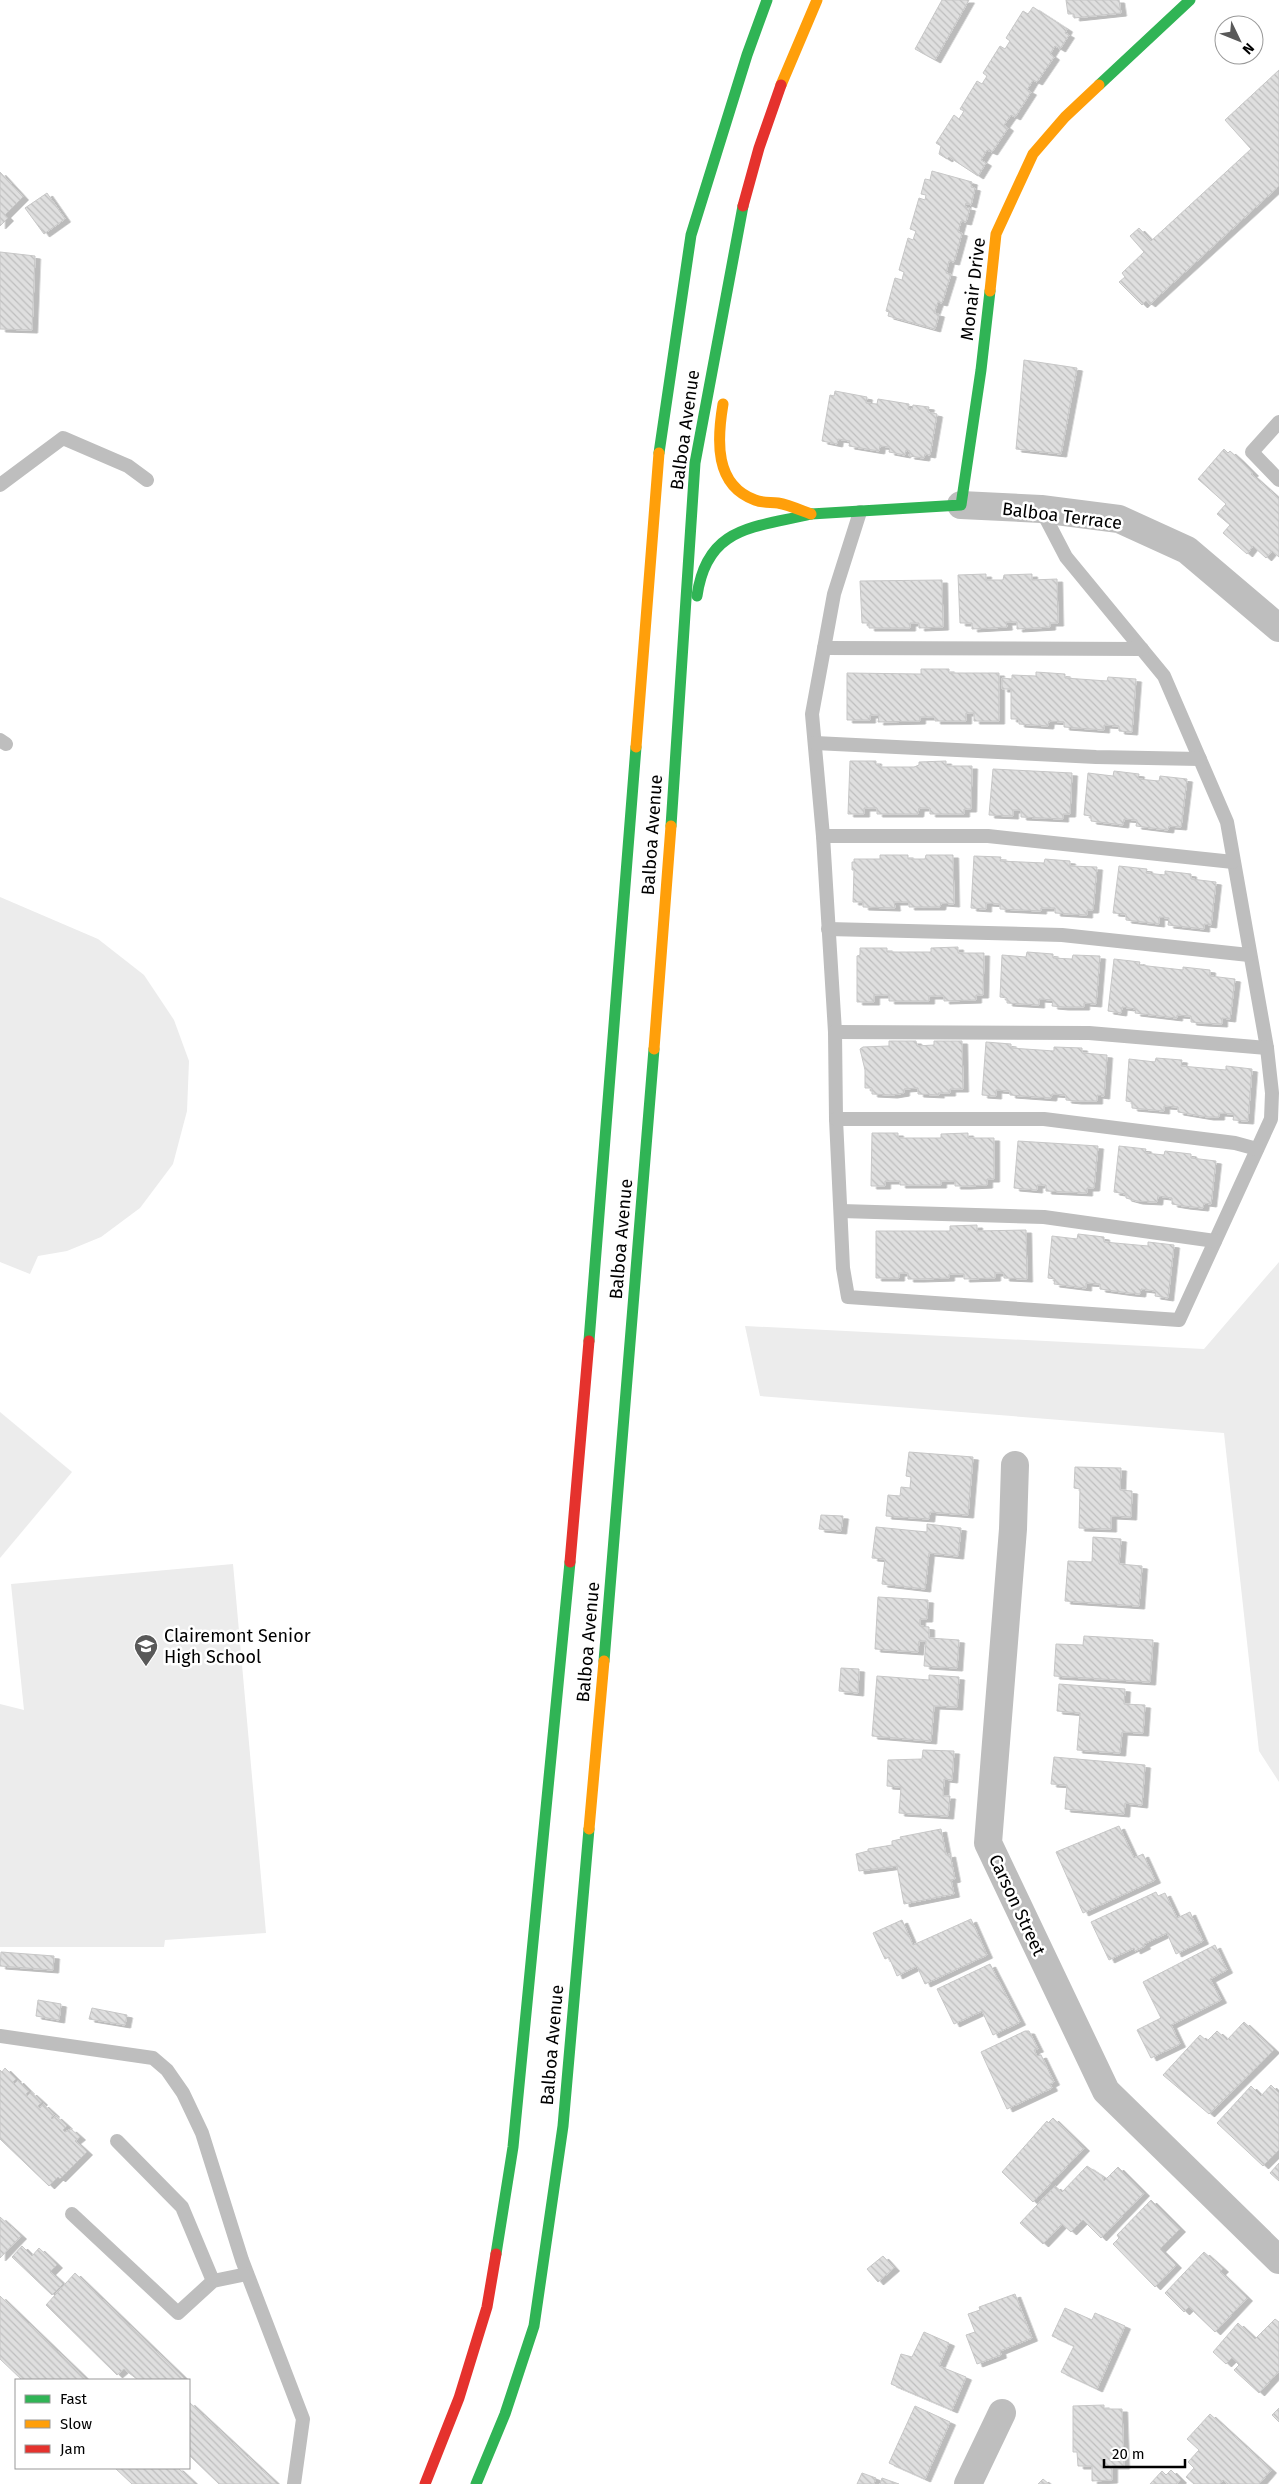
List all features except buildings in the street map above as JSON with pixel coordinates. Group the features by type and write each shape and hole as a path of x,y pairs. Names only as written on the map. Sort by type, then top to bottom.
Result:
{"main road":[{"name":"Balboa Avenue","path":"425,2484 459,2398 487,2307 513,2147 578,1484 660,436 691,235 747,55 767,0"},
{"name":"Balboa Avenue","path":"476,2484 505,2414 534,2326 563,2126 616,1522 677,735 695,463 739,220 759,148 786,70 817,0"},
{"name":"Monair Drive","path":"961,505 981,370 996,234 1033,154 1065,117 1190,0"},
{"path":"727,280 731,339"},
{"path":"724,394 719,433 719,452 721,466 733,486 753,500 778,503 811,514"},
{"name":"Balboa Terrace","path":"811,514 961,505"},
{"path":"677,735 690,688 698,589 707,562 715,550 732,534 748,528 774,524 811,514"}],"street":[{"name":"Balboa Terrace","path":"961,505 1041,509 1119,519 1187,550 1279,628"},
{"name":"Carson Street","path":"1015,1465 1013,1529 988,1843 1106,2091 1279,2260"},
{"path":"968,2484 1002,2414"}],"lane":[{"path":"1279,422 1252,452 1279,480"},
{"path":"0,484 63,438 128,466 147,480"},
{"path":"860,512 834,594 812,714 823,836 835,1032 836,1120 843,1268 848,1297 1179,1320 1271,1119 1272,1093 1267,1048 1249,955 1227,822 1164,676 1066,557 1041,509"},
{"path":"824,648 1142,649"},
{"path":"815,743 1096,757 1200,759"},
{"path":"823,836 988,836 1233,862"},
{"path":"828,930 1062,935 1249,955"},
{"path":"835,1032 1089,1033 1267,1048"},
{"path":"836,1120 1044,1119 1235,1142 1257,1149"},
{"path":"840,1211 1044,1218 1215,1241"},
{"path":"0,2036 153,2058 167,2070 183,2094 202,2133 247,2274 303,2419 294,2484"},
{"path":"116,2141 182,2207 213,2281"},
{"path":"72,2214 178,2313 213,2281 247,2274"}],"shaded area":[{"path":"0,897 98,939 144,975 174,1020 189,1061 187,1111 173,1164 140,1208 101,1237 67,1251 38,1256 30,1274 0,1262"},
{"path":"1279,1262 1279,1782 1259,1751 1224,1433 760,1396 745,1326 1204,1349"},
{"path":"0,1412 72,1472 0,1558"},
{"path":"233,1564 266,1933 165,1940 164,1947 0,1947 0,1704 24,1710 11,1584"}],"traffic: fast":[{"path":"659,453 691,235 747,55 767,0"},
{"path":"1099,85 1190,0"},
{"path":"671,826 695,463 743,206"},
{"path":"811,514 961,505 981,370 990,291"},
{"path":"697,596 702,573 711,555 723,543 753,527 811,514"},
{"path":"589,1341 636,747"},
{"path":"604,1661 654,1049"},
{"path":"496,2254 513,2147 570,1562"},
{"path":"476,2484 505,2414 534,2326 563,2126 589,1829"}],"traffic: slow":[{"path":"781,85 817,0"},
{"path":"990,291 996,234 1033,154 1065,117 1099,85"},
{"path":"723,404 720,432 721,460 725,473 732,484 742,493 755,500 778,503 811,514"},
{"path":"636,747 659,453"},
{"path":"654,1049 671,826"},
{"path":"589,1829 604,1661"}],"traffic: jam":[{"path":"743,206 759,148 781,85"},
{"path":"570,1562 589,1341"},
{"path":"425,2484 459,2398 487,2307 496,2254"}],"place":[{"name":"Clairemont Senior High School","path":"146,1667"}]}
